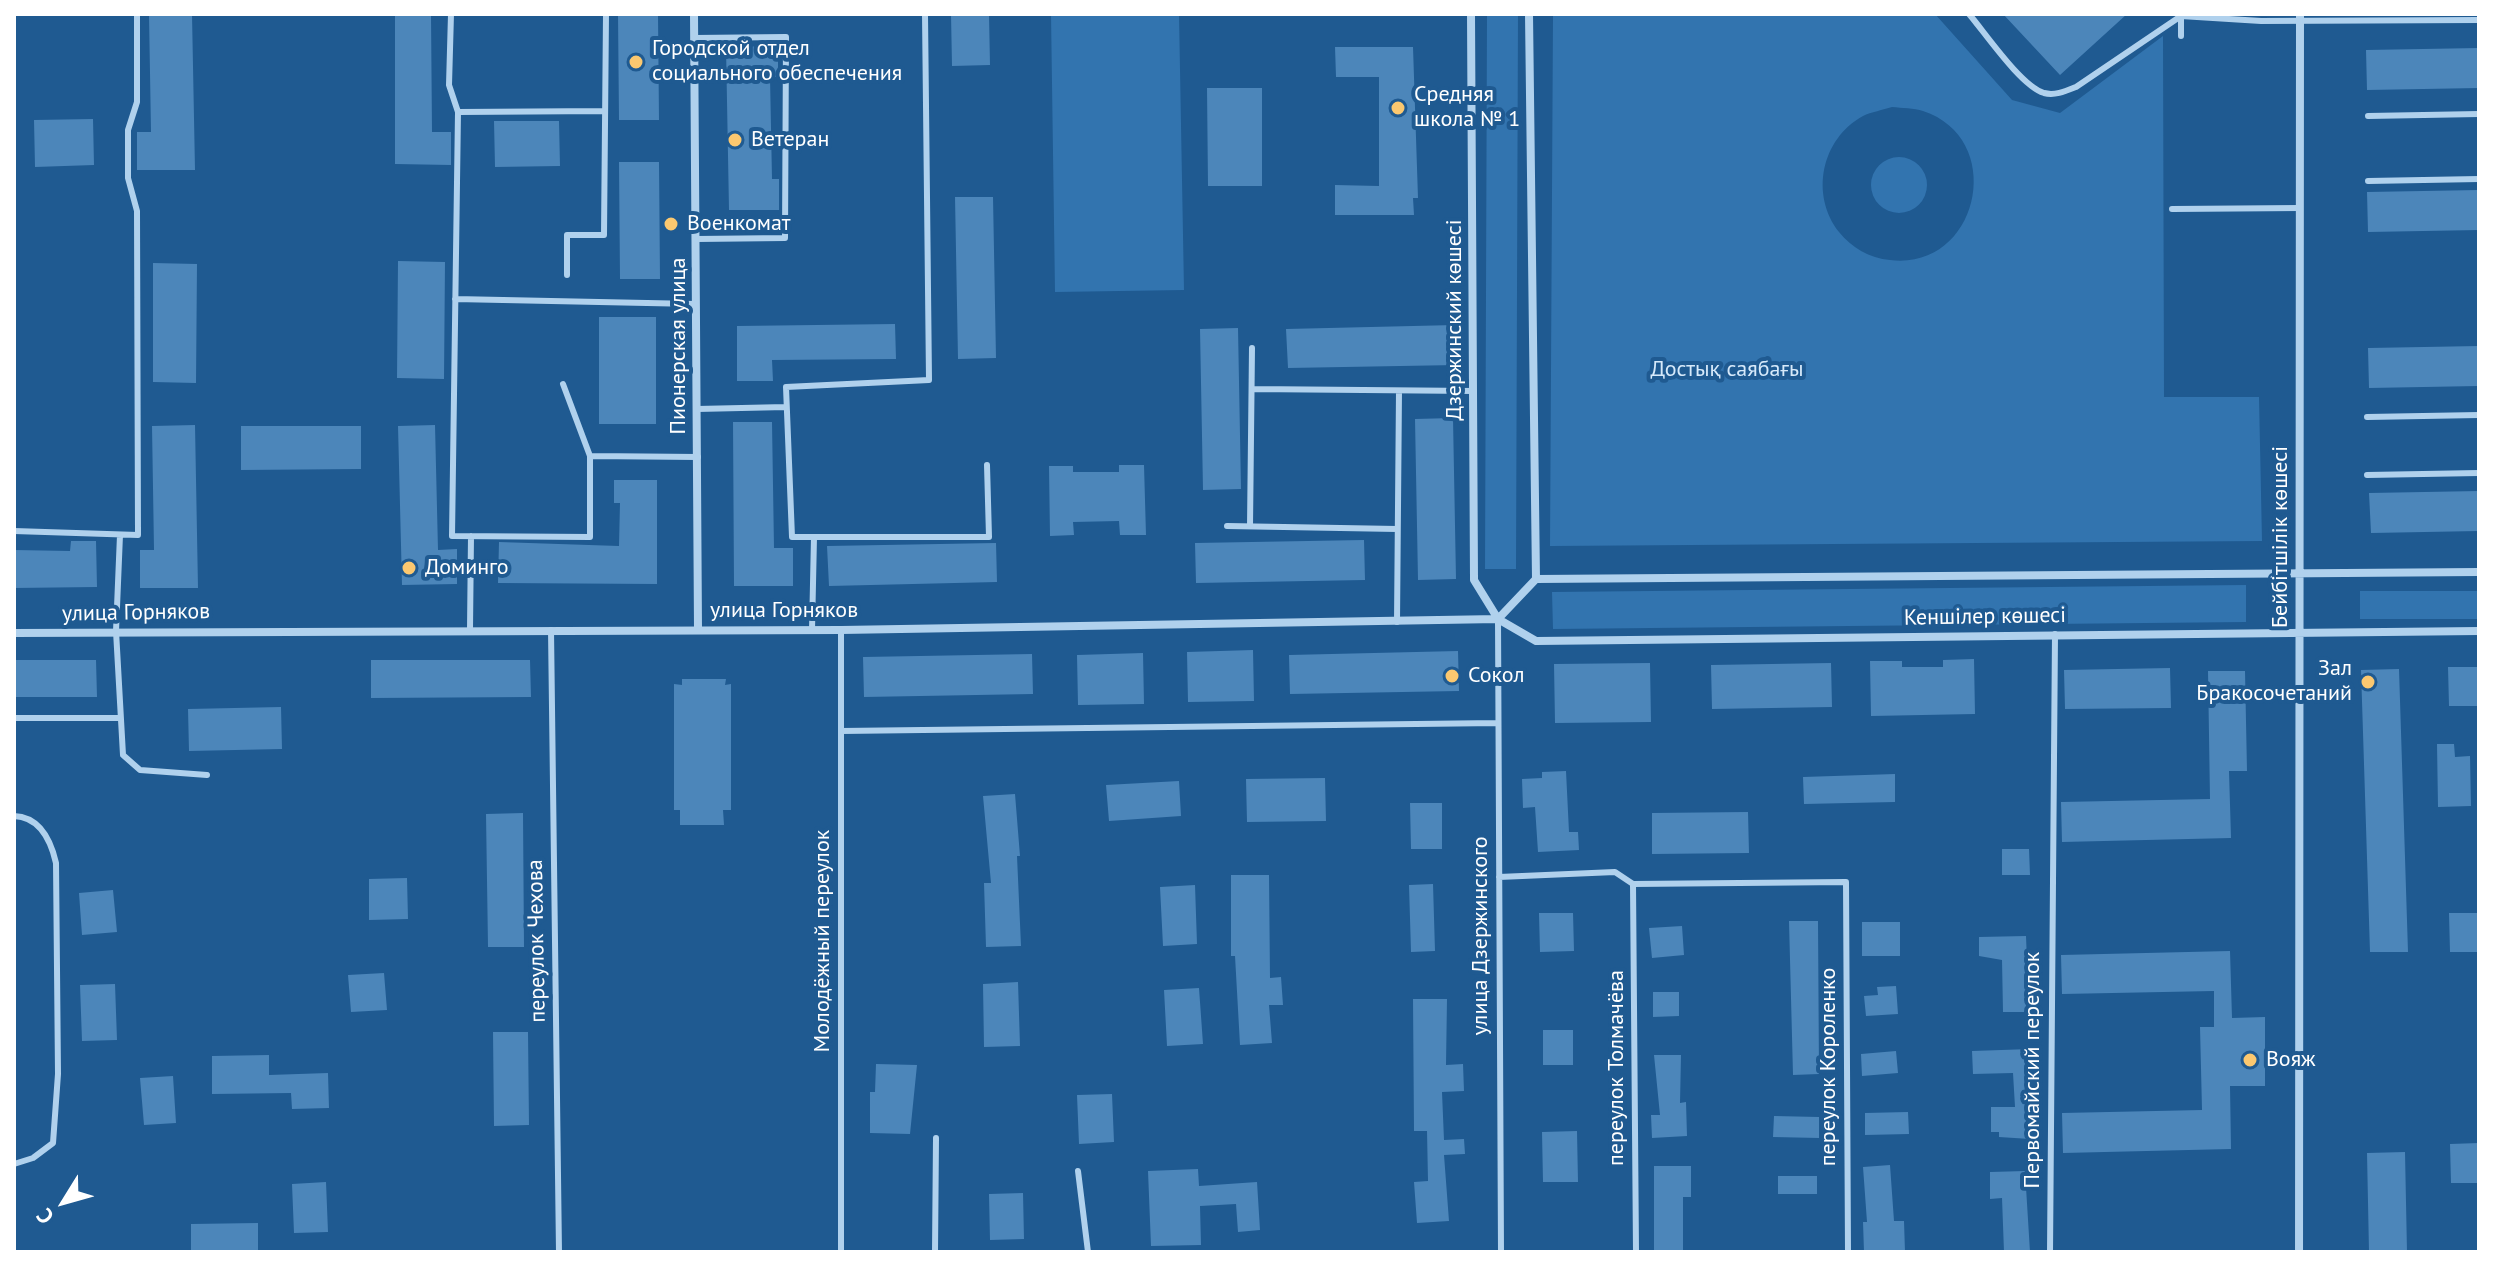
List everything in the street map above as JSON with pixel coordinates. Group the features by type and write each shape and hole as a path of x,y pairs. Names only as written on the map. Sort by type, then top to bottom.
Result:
{"street":[{"name":"Пионерская улица","path":"694,14 698,629"},
{"name":"Дзержинский көшесі","path":"1471,14 1474,580 1498,619"},
{"path":"1498,619 1536,579 1529,14"},
{"name":"Бейбітшілік көшесі","path":"2299,1252 2300,17"},
{"name":"Кеншілер көшесі","path":"1536,579 2479,572"},
{"name":"Кеншілер көшесі","path":"1498,619 1536,641 2299,630 2479,631"},
{"name":"улица Горняков","path":"14,633 841,630 1498,619"}],"lane":[{"path":"14,531 138,535 137,211 128,178 128,130 137,102 137,14"},
{"path":"451,14 449,85 458,112 452,536 590,537 590,456 563,384"},
{"path":"567,275 567,235 604,235 606,14"},
{"path":"925,14 929,380 786,387 792,537 989,537 987,465"},
{"path":"1969,14 2028,82 2044,93 2060,94 2076,87 2181,15 2479,20"},
{"path":"2181,15 2181,36"},
{"path":"694,38 786,37 785,238 697,239"},
{"path":"458,112 605,111"},
{"path":"2368,116 2479,114"},
{"path":"2368,181 2479,179"},
{"path":"2172,209 2300,208"},
{"path":"455,299 695,304"},
{"path":"1250,526 1252,348"},
{"path":"1252,389 1474,391"},
{"path":"1397,622 1399,391"},
{"path":"697,409 786,407"},
{"path":"2367,417 2479,415"},
{"path":"590,456 698,457"},
{"path":"2367,475 2479,473"},
{"path":"1227,526 1397,529"},
{"path":"120,535 116,631 123,755 140,770 207,775"},
{"path":"470,629 471,536"},
{"path":"812,630 814,537"},
{"name":"улица Дзержинского","path":"1498,619 1501,1252"},
{"name":"переулок Чехова","path":"551,630 559,1252"},
{"name":"Молодёжный переулок","path":"841,630 841,1252"},
{"name":"Первомайский переулок","path":"2050,1252 2055,634"},
{"path":"14,718 119,718"},
{"path":"841,731 1498,723"},
{"path":"14,816 25,816 50,838 56,863 58,1074 53,1143 33,1158 14,1164"},
{"path":"1499,877 1615,872 1633,884"},
{"name":"переулок Короленко","path":"1633,884 1846,882 1848,1252"},
{"name":"переулок Толмачёва","path":"1633,884 1636,1252"},
{"path":"935,1252 936,1138"},
{"path":"1078,1171 1088,1252"}],"green space":[{"path":"1051,14 1179,14 1184,290 1055,292"},
{"path":"1487,14 1518,14 1516,569 1485,569"},
{"name":"Достық саябағы","path":"1553,14 1935,14 2012,100 2060,113 2163,36 2164,397 2259,397 2262,541 1550,546","holes":["1892,107 1923,111 1950,126 1966,148 1973,173 1972,200 1962,225 1945,245 1920,258 1882,259 1855,247 1839,232 1825,202 1824,169 1837,139 1866,115"]},
{"path":"1899,157 1919,165 1927,185 1919,205 1899,213 1879,205 1871,185 1879,165"},
{"path":"2246,585 2246,622 1553,629 1552,592"},
{"path":"2360,591 2479,591 2479,619 2360,619"}],"building":[{"path":"149,14 192,14 195,170 137,170 137,132 151,132"},
{"path":"395,14 431,14 432,132 451,132 451,165 395,164"},
{"path":"618,14 658,14 659,120 619,120"},
{"path":"951,14 989,14 990,65 952,66"},
{"path":"2003,14 2127,14 2060,75"},
{"path":"778,46 778,77 770,77 772,179 779,179 779,210 729,210 726,47"},
{"name":"Средняя школа № 1","path":"1335,47 1413,47 1418,198 1413,198 1414,215 1335,215 1335,185 1379,186 1379,77 1336,77"},
{"path":"2479,48 2479,88 2367,90 2366,50"},
{"path":"1207,88 1262,88 1262,186 1208,186"},
{"path":"93,119 94,165 35,167 34,120"},
{"path":"494,121 559,121 560,166 495,167"},
{"path":"619,162 659,162 660,279 620,279"},
{"path":"2479,190 2479,230 2368,232 2367,192"},
{"path":"955,197 993,197 996,358 958,359"},
{"path":"398,261 445,262 444,379 397,378"},
{"path":"153,263 197,264 196,383 153,382"},
{"path":"599,317 656,317 656,424 599,424"},
{"path":"895,324 896,359 772,360 773,381 737,381 737,326"},
{"path":"1455,325 1457,365 1288,368 1286,329"},
{"path":"1238,328 1241,489 1203,490 1200,329"},
{"path":"2479,346 2479,386 2369,388 2368,348"},
{"path":"1453,418 1456,579 1418,580 1415,419"},
{"path":"733,422 772,422 774,548 793,548 793,586 734,586"},
{"path":"195,425 198,588 140,588 140,550 154,550 152,426"},
{"path":"435,425 438,550 457,549 457,584 402,585 398,426"},
{"path":"241,426 361,426 361,469 241,470"},
{"path":"1119,465 1144,465 1146,535 1120,535 1119,521 1073,522 1074,535 1050,536 1049,466 1073,466 1073,472 1119,472"},
{"path":"614,480 657,480 657,584 498,583 499,542 619,546 620,503 614,503"},
{"path":"2479,491 2479,531 2371,533 2369,493"},
{"path":"1364,540 1365,580 1196,583 1195,543"},
{"path":"71,541 96,541 97,587 14,588 14,550 70,551"},
{"path":"996,543 997,582 829,586 827,546"},
{"path":"1253,650 1254,701 1188,702 1187,652"},
{"path":"1458,651 1459,691 1290,694 1289,655"},
{"path":"1143,653 1144,704 1078,705 1077,655"},
{"path":"1032,654 1033,694 864,697 863,657"},
{"path":"1974,659 1975,714 1871,716 1870,661 1902,661 1902,667 1943,667 1943,660"},
{"path":"14,660 96,660 97,697 14,697"},
{"path":"371,660 530,660 531,697 371,698"},
{"path":"1650,663 1651,722 1555,723 1554,664"},
{"path":"1831,663 1832,707 1712,709 1711,665"},
{"path":"2448,667 2479,667 2479,706 2449,706"},
{"path":"2170,668 2171,708 2065,709 2064,670"},
{"path":"2399,669 2408,952 2370,952 2361,670"},
{"path":"2208,671 2245,671 2247,771 2229,771 2231,838 2062,842 2061,802 2210,799"},
{"path":"682,679 726,679 725,685 731,684 731,810 723,810 724,825 680,825 680,810 674,810 674,684 682,685"},
{"path":"281,707 282,749 189,751 188,709"},
{"path":"2437,744 2454,744 2455,757 2470,756 2471,806 2438,807"},
{"path":"1566,771 1569,832 1578,832 1579,850 1538,852 1535,807 1523,808 1522,779 1542,778 1542,772"},
{"path":"1895,774 1895,802 1804,804 1803,777"},
{"path":"1325,778 1326,821 1247,822 1246,779"},
{"path":"1179,781 1181,816 1109,821 1106,785"},
{"path":"1015,794 1020,856 1017,856 1021,946 986,947 984,883 991,883 983,796"},
{"path":"1410,803 1442,803 1442,849 1411,849"},
{"path":"1748,812 1749,853 1652,854 1652,813"},
{"path":"523,813 524,947 488,947 486,814"},
{"path":"2002,849 2029,849 2030,875 2002,875"},
{"path":"1231,875 1269,875 1270,978 1281,977 1283,1005 1269,1005 1272,1043 1240,1045 1235,956 1231,956"},
{"path":"407,878 408,919 369,920 369,879"},
{"path":"1433,884 1435,951 1411,952 1409,885"},
{"path":"1195,885 1197,944 1163,946 1160,887"},
{"path":"113,890 117,932 82,935 79,893"},
{"path":"1539,913 1573,913 1574,951 1540,952"},
{"path":"2449,913 2479,913 2479,952 2450,952"},
{"path":"1789,921 1818,921 1819,1074 1793,1075"},
{"path":"1862,922 1900,922 1900,956 1862,956"},
{"path":"1682,926 1684,955 1652,958 1649,928"},
{"path":"2026,936 2029,1012 2003,1012 2002,960 1979,956 1979,937"},
{"path":"2230,951 2232,1018 2265,1017 2265,1086 2230,1086 2231,1149 2063,1153 2062,1113 2202,1110 2200,1027 2214,1027 2214,991 2062,994 2061,955"},
{"path":"384,973 387,1010 351,1012 348,975"},
{"path":"1018,982 1020,1046 984,1047 983,984"},
{"path":"115,984 117,1040 82,1041 80,985"},
{"path":"1896,986 1898,1014 1866,1016 1864,996 1878,995 1877,987"},
{"path":"1199,988 1203,1044 1167,1046 1164,990"},
{"path":"1653,992 1679,992 1679,1016 1653,1017"},
{"path":"1413,999 1447,999 1446,1065 1463,1064 1464,1091 1442,1092 1444,1140 1464,1139 1465,1154 1444,1155 1449,1221 1417,1223 1414,1182 1428,1181 1427,1131 1414,1131"},
{"path":"1543,1030 1573,1030 1573,1065 1543,1065"},
{"path":"493,1032 528,1032 529,1125 494,1126"},
{"path":"2031,1049 2033,1094 2029,1094 2030,1139 1999,1137 1999,1132 1991,1132 1991,1107 2015,1107 2013,1073 1973,1074 1972,1051"},
{"path":"1896,1051 1898,1073 1862,1076 1861,1054"},
{"path":"269,1055 269,1075 328,1073 329,1108 292,1109 291,1093 212,1094 212,1056"},
{"path":"1654,1055 1681,1055 1680,1103 1686,1102 1687,1136 1652,1138 1651,1115 1660,1115"},
{"path":"876,1064 917,1065 910,1134 870,1133 870,1092 875,1092"},
{"path":"173,1076 176,1123 144,1125 140,1078"},
{"path":"1112,1094 1114,1142 1079,1144 1077,1095"},
{"path":"1908,1112 1909,1134 1865,1135 1865,1113"},
{"path":"1774,1116 1819,1117 1819,1138 1773,1137"},
{"path":"1577,1131 1578,1182 1543,1182 1542,1132"},
{"path":"2479,1143 2479,1183 2451,1183 2450,1144"},
{"path":"2405,1152 2407,1252 2369,1252 2367,1153"},
{"path":"1890,1165 1894,1221 1904,1221 1905,1252 1864,1252 1863,1222 1867,1222 1863,1167"},
{"path":"1654,1166 1691,1166 1691,1197 1683,1197 1683,1252 1654,1252"},
{"path":"1198,1169 1199,1186 1257,1182 1260,1230 1238,1232 1236,1204 1200,1206 1201,1245 1151,1246 1148,1171"},
{"path":"2025,1171 2030,1252 2004,1252 2002,1198 1990,1199 1990,1172"},
{"path":"1778,1176 1817,1176 1817,1194 1778,1194"},
{"path":"326,1182 328,1232 294,1233 292,1184"},
{"path":"1023,1193 1024,1239 990,1240 989,1194"},
{"path":"258,1223 258,1252 191,1252 191,1224"}],"place":[{"name":"Городской отдел социального обеспечения","path":"636,62"},
{"name":"Средняя школа № 1","path":"1398,108"},
{"name":"Ветеран","path":"735,140"},
{"name":"Военкомат","path":"671,224"},
{"name":"Доминго","path":"409,568"},
{"name":"Сокол","path":"1452,676"},
{"name":"Зал Бракосочетаний","path":"2368,682"},
{"name":"Вояж","path":"2250,1060"}]}
